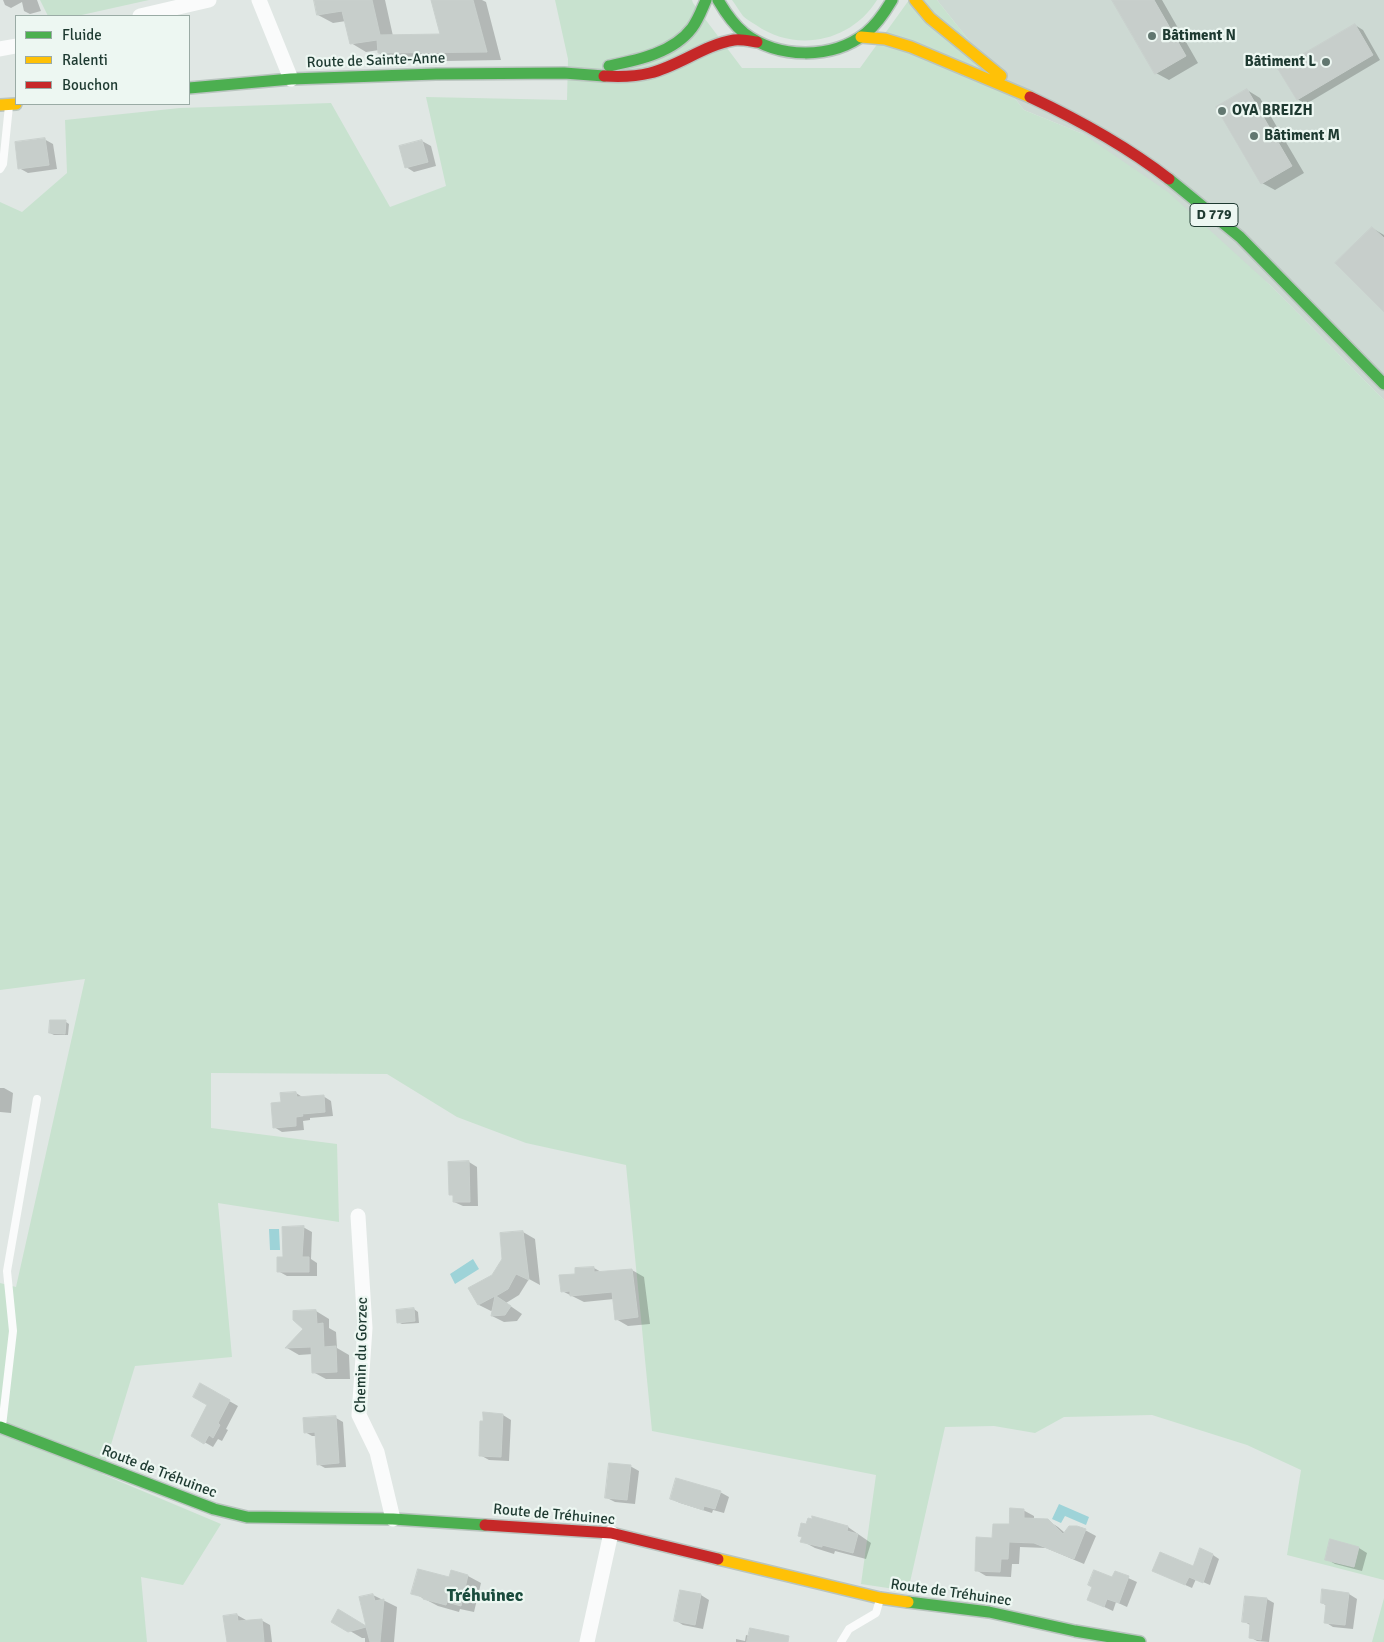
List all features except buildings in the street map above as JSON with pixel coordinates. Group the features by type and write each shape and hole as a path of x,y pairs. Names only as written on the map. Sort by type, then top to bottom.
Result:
{"main road":[{"name":"Route de Sainte-Anne","path":"564,73 630,62 654,54 678,41 691,29 706,0"},
{"path":"718,0 722,8 738,27 757,42 783,52 810,54 836,49 860,37 881,19 892,0"},
{"name":"D 779","path":"915,0 930,18 995,71 1012,88"},
{"name":"D 779","path":"860,37 885,39 911,47 1012,88 1074,118 1139,156 1192,196 1240,237 1384,384"},
{"name":"Route de Sainte-Anne","path":"190,88 291,79 436,74 564,73 627,77 651,73 725,42 735,40 757,42"},
{"name":"D 779","path":"951,50 995,71"},
{"name":"Route de Tréhuinec","path":"1,1427 214,1510 247,1517 393,1519 611,1534 880,1598 989,1612 1075,1636 1140,1642"}],"street":[{"path":"144,15 209,0"},
{"path":"259,0 291,79"},
{"path":"0,49 15,46"},
{"name":"Chemin du Gorzec","path":"358,1216 365,1328 359,1415 377,1452 393,1519"},
{"path":"587,1642 611,1534"}],"lane":[{"path":"0,169 8,104"},
{"path":"1,1427 13,1331 7,1270 37,1099"},
{"path":"841,1642 848,1629 876,1613 880,1598"}],"shaded area":[{"path":"937,0 1384,0 1384,400 1270,285 1083,134 1024,110"}],"green space":[{"path":"40,0 149,0 82,15 48,15"},
{"path":"555,0 692,0 742,68 860,68 909,0 937,0 1024,110 1083,134 1168,192 1270,285 1384,400 1384,1580 1287,1555 1301,1470 1247,1445 1152,1415 1064,1417 1035,1433 994,1426 945,1427 908,1591 861,1584 876,1475 652,1431 626,1165 526,1143 457,1117 387,1074 211,1073 211,1128 337,1144 339,1222 218,1203 232,1357 135,1366 102,1474 221,1524 183,1585 141,1577 147,1642 0,1642 0,1283 16,1287 85,979 0,990 0,202 22,212 67,173 65,120 180,108 331,103 390,207 446,186 426,97 567,100 568,59"},
{"path":"732,0 877,0 853,26 838,34 822,39 805,40 788,39 772,34 744,17"},
{"path":"1384,1598 1384,1642 1372,1642"}],"water":[{"path":"269,1229 279,1229 280,1250 270,1250"},
{"path":"473,1259 479,1269 455,1284 450,1274"},
{"path":"1059,1504 1089,1517 1086,1525 1065,1516 1061,1523 1052,1519"}],"traffic: fast":[{"path":"609,66 654,54 675,44 692,28 706,0"},
{"path":"718,0 736,26 758,42 789,52 805,53 821,52 852,42 874,26 892,0"},
{"path":"190,88 291,79 436,74 564,73 604,76"},
{"path":"1169,179 1240,237 1384,384"},
{"path":"0,1427 214,1509 247,1517 393,1519 485,1525"},
{"path":"908,1602 989,1612 1075,1631 1140,1642"}],"traffic: slow":[{"path":"915,0 930,18 1001,76"},
{"path":"861,37 885,39 911,47 1030,97"},
{"path":"0,105 15,104"},
{"path":"718,1559 880,1598 908,1602"}],"traffic: jam":[{"path":"604,76 644,74 671,66 712,46 737,40 757,42"},
{"path":"1030,97 1102,134 1169,179"},
{"path":"485,1525 611,1533 718,1559"}],"place":[{"name":"Bâtiment N","path":"1152,36"},
{"name":"Bâtiment L","path":"1326,62"},
{"name":"OYA BREIZH","path":"1222,111"},
{"name":"Bâtiment M","path":"1254,136"}],"district":[{"name":"Tréhuinec","path":"485,1596"}]}
